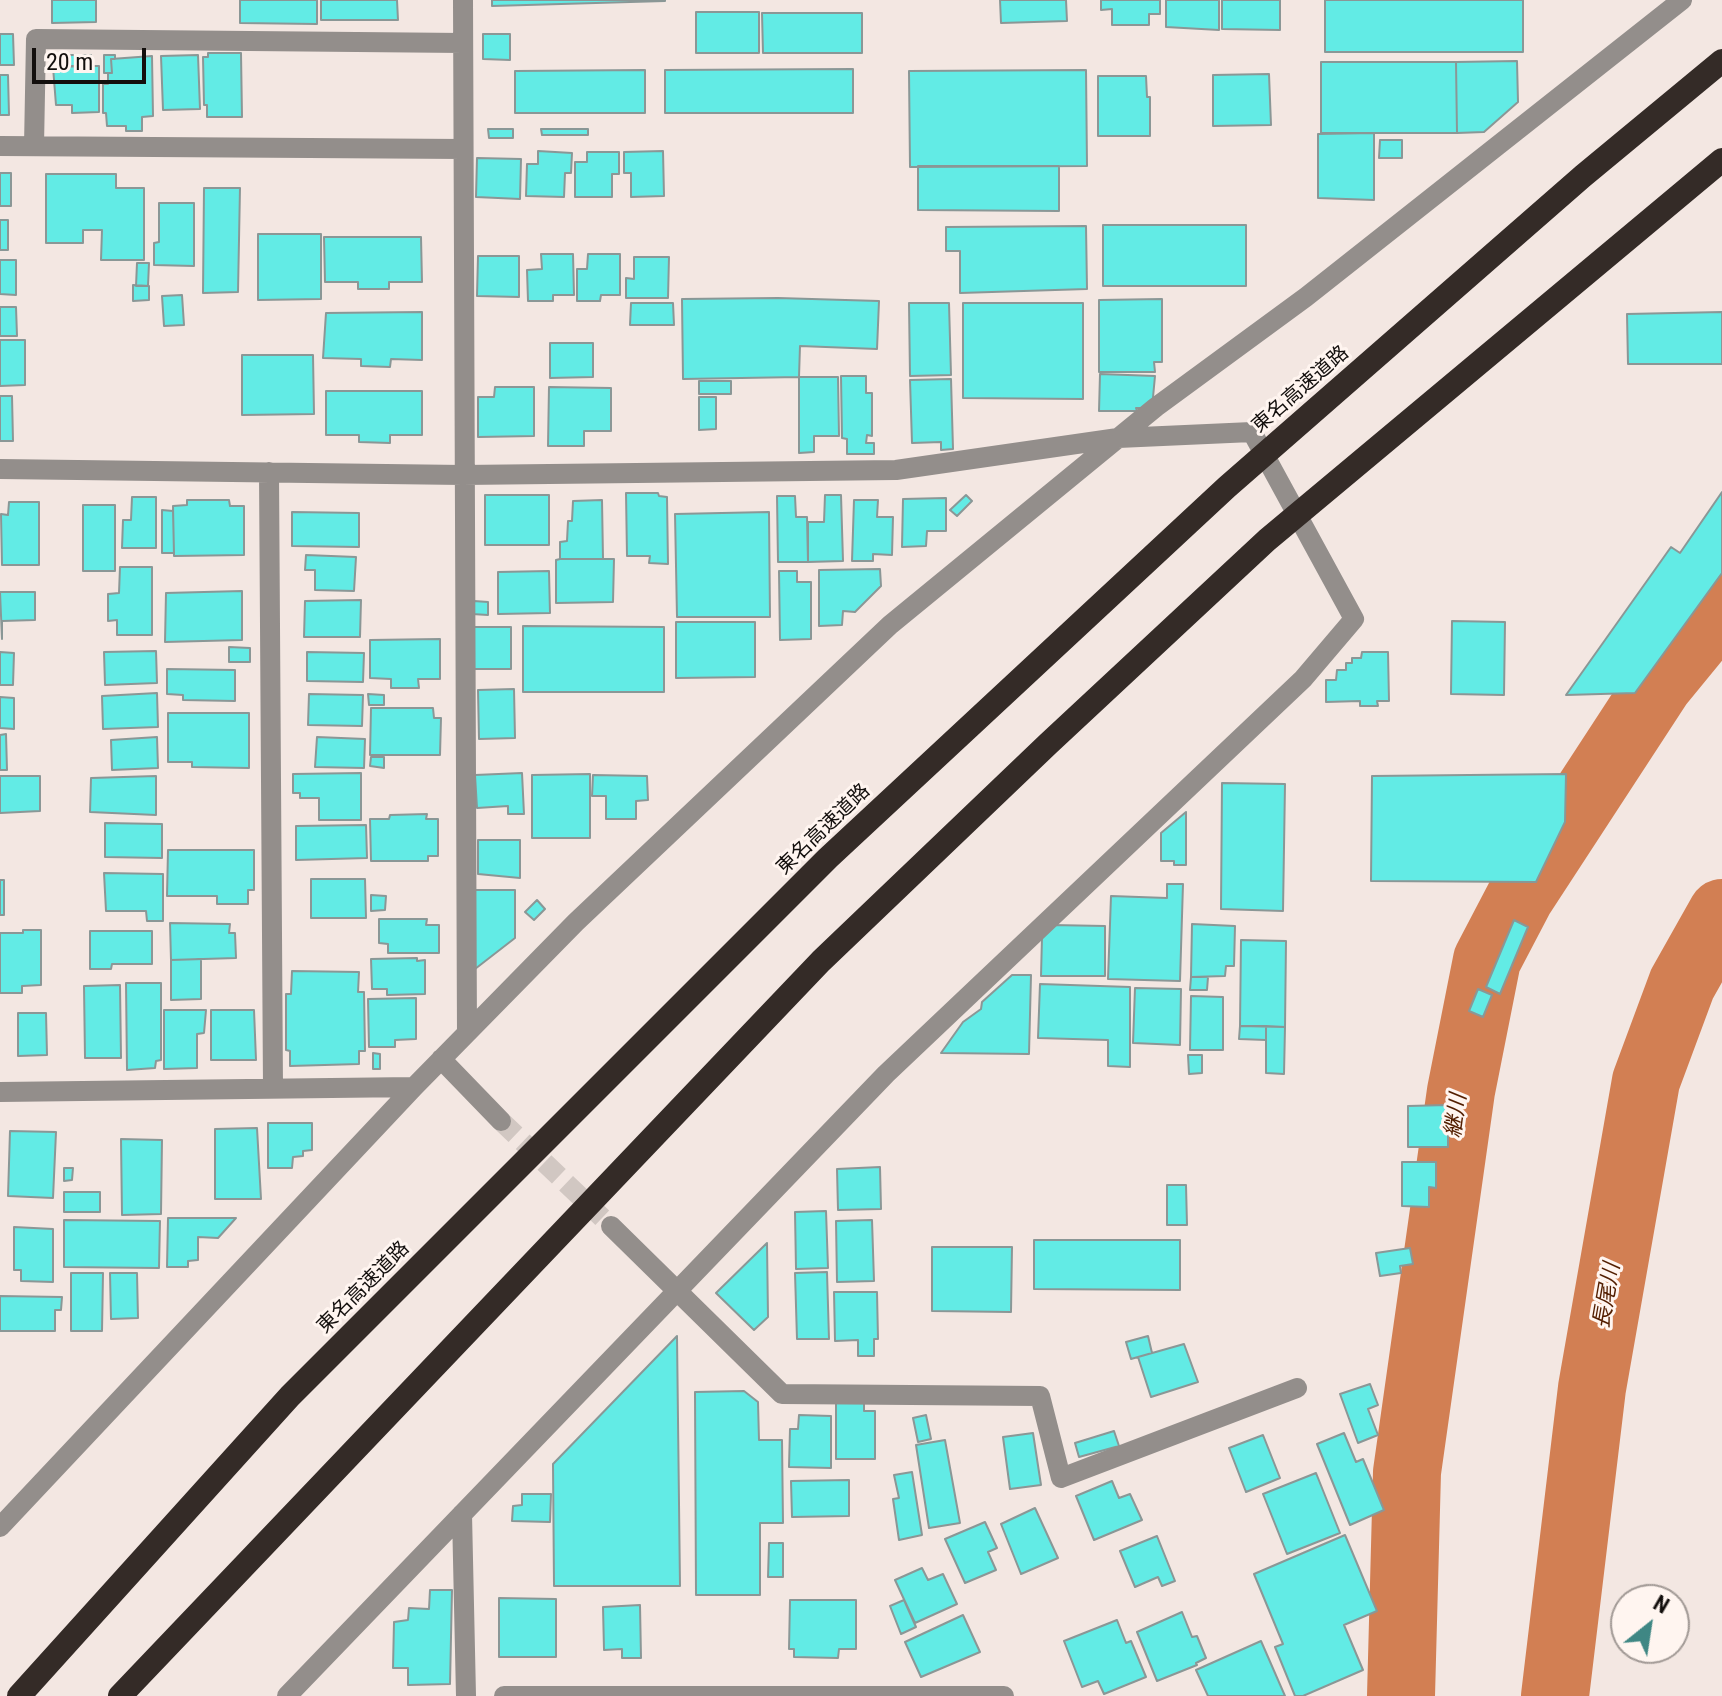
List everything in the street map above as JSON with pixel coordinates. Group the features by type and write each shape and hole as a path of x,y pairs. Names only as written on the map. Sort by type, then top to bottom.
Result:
{"highway":[{"name":"東名高速道路","path":"19,1696 290,1396 828,858 1227,487 1583,176 1722,61"},
{"path":"120,1696 821,961 1267,540 1722,160"}],"street":[{"path":"463,0 467,1033"},
{"path":"0,1527 414,1087 588,910 890,625 1156,407 1306,297 1682,0"},
{"path":"34,146 36,39 463,43"},
{"path":"0,146 463,149"},
{"path":"0,469 463,475 896,470 1118,438 1252,432 1354,619 1303,679 886,1074 287,1696"},
{"path":"269,472 273,1088"},
{"path":"441,1059 501,1121"},
{"path":"0,1092 414,1087"},
{"path":"611,1226 782,1394 1040,1396 1061,1478 1297,1388"},
{"path":"462,1514 466,1696"},
{"path":"504,1696 1004,1696"}],"building":[{"path":"52,0 96,0 96,22 52,23"},
{"path":"240,0 317,0 317,24 240,23"},
{"path":"321,0 397,0 398,20 321,20"},
{"path":"492,0 665,0 665,1 492,6"},
{"path":"1000,0 1066,0 1067,21 1001,23"},
{"path":"1101,0 1160,0 1160,14 1149,14 1149,25 1112,25 1112,9 1101,10"},
{"path":"1166,0 1219,0 1219,30 1166,27"},
{"path":"1222,0 1280,0 1280,30 1222,29"},
{"path":"1325,0 1523,0 1523,52 1325,52"},
{"path":"696,12 759,12 759,53 696,53"},
{"path":"762,13 862,13 862,53 763,53"},
{"path":"0,34 13,34 14,65 0,65"},
{"path":"483,34 510,34 510,60 483,59"},
{"path":"208,53 241,53 242,117 207,117 203,57 208,57"},
{"path":"64,55 91,55 91,66 64,66"},
{"path":"104,55 115,55 115,59 111,59 112,73 104,73"},
{"path":"198,55 200,109 163,110 161,56"},
{"path":"152,56 153,116 142,117 142,131 126,131 126,126 107,126 106,113 103,113 103,84 108,84 108,73 112,73 111,59"},
{"path":"1517,61 1518,102 1484,132 1457,133 1456,62"},
{"path":"1321,62 1456,62 1457,133 1321,133"},
{"path":"99,66 99,112 72,113 72,105 56,105 53,67"},
{"path":"853,69 853,113 665,113 665,70"},
{"path":"645,70 645,113 515,113 515,71"},
{"path":"1086,70 1087,166 910,167 909,71"},
{"path":"1269,74 1271,125 1213,126 1213,75"},
{"path":"0,75 8,75 9,115 0,115"},
{"path":"1098,76 1146,76 1147,97 1150,97 1150,136 1098,136"},
{"path":"488,129 513,129 513,138 489,138"},
{"path":"541,129 588,129 588,135 542,135"},
{"path":"1374,133 1374,200 1318,198 1318,134"},
{"path":"1380,140 1402,140 1402,158 1379,158"},
{"path":"538,151 572,153 571,173 565,173 564,197 526,196 527,164 538,164"},
{"path":"663,151 664,196 631,197 631,173 624,173 624,152"},
{"path":"587,152 619,152 619,174 612,174 612,197 575,197 575,162 587,162"},
{"path":"477,158 521,159 520,199 476,197"},
{"path":"918,166 1059,166 1059,211 918,210"},
{"path":"0,173 11,173 11,206 0,206"},
{"path":"46,174 116,174 116,188 144,188 144,260 101,260 102,230 83,230 83,243 46,243"},
{"path":"204,188 240,188 238,292 203,293"},
{"path":"159,203 194,203 194,266 154,265 154,243 159,242"},
{"path":"0,220 8,220 8,250 0,250"},
{"path":"1103,225 1246,225 1246,286 1103,286"},
{"path":"1086,226 1087,289 960,293 960,251 946,251 946,227"},
{"path":"258,234 321,234 321,299 258,300"},
{"path":"324,237 421,237 422,282 389,282 389,289 358,289 358,282 325,282"},
{"path":"541,254 573,254 574,295 553,295 553,301 528,301 527,270 542,269"},
{"path":"588,254 620,254 620,295 601,295 600,301 577,301 577,269 587,269"},
{"path":"478,256 519,256 519,297 477,296"},
{"path":"634,257 669,257 668,298 626,298 626,278 634,279"},
{"path":"0,260 16,260 16,295 0,294"},
{"path":"137,263 149,263 148,286 136,286"},
{"path":"133,285 149,286 149,300 133,301"},
{"path":"182,295 184,325 164,326 162,296"},
{"path":"682,299 879,301 877,349 800,346 799,377 683,379"},
{"path":"1162,299 1162,362 1154,362 1155,372 1099,372 1099,300"},
{"path":"631,303 673,303 674,325 630,325"},
{"path":"909,303 949,303 951,375 910,376"},
{"path":"963,303 1083,303 1083,399 963,398"},
{"path":"0,307 16,307 17,336 0,336"},
{"path":"422,312 422,360 391,359 390,367 361,366 361,359 323,358 326,313"},
{"path":"1722,312 1722,364 1628,364 1627,314"},
{"path":"0,340 25,340 25,385 0,386"},
{"path":"550,343 593,343 593,377 550,378"},
{"path":"242,355 313,355 314,414 242,415"},
{"path":"1100,374 1155,376 1152,408 1099,411"},
{"path":"841,376 866,376 866,393 872,393 872,436 867,435 866,443 874,443 874,454 847,454 847,439 842,438"},
{"path":"799,377 838,377 839,436 814,436 814,452 799,453"},
{"path":"951,379 953,449 941,450 941,442 912,443 910,380"},
{"path":"699,381 731,381 731,394 699,394"},
{"path":"495,387 534,387 534,436 478,437 478,397 494,397"},
{"path":"549,387 611,388 611,431 584,431 584,446 548,446"},
{"path":"326,391 422,391 422,435 390,435 390,443 359,442 359,435 326,435"},
{"path":"0,396 12,396 13,441 0,441"},
{"path":"699,397 716,397 716,429 699,430"},
{"path":"1722,492 1722,573 1635,693 1566,695 1671,547 1680,553"},
{"path":"626,493 658,493 667,497 668,564 649,563 650,556 627,556"},
{"path":"485,495 549,495 549,545 485,545"},
{"path":"825,495 841,495 843,561 808,562 808,522 824,522"},
{"path":"966,495 972,501 957,516 950,510"},
{"path":"777,496 795,496 796,517 807,517 808,562 778,562"},
{"path":"132,497 156,497 156,548 122,548 123,520 131,520"},
{"path":"946,498 946,531 927,531 926,546 902,547 903,499"},
{"path":"187,500 229,500 230,506 244,506 244,555 174,556 173,506 187,505"},
{"path":"602,500 603,559 560,559 560,542 567,541 573,501"},
{"path":"854,500 878,500 877,517 893,517 892,555 873,554 873,561 852,561"},
{"path":"9,502 39,502 39,565 2,565 1,514 8,515"},
{"path":"83,505 115,505 115,571 83,571"},
{"path":"162,510 173,511 174,553 162,553"},
{"path":"292,512 359,513 359,547 292,546"},
{"path":"769,512 770,617 677,617 675,514"},
{"path":"306,555 356,557 354,591 315,590 315,570 305,570"},
{"path":"614,559 613,602 556,603 556,560"},
{"path":"120,567 152,567 152,635 117,635 117,620 108,621 108,594 119,593"},
{"path":"880,569 881,586 855,612 843,611 842,625 819,626 819,570"},
{"path":"549,571 550,613 498,614 498,572"},
{"path":"779,571 797,571 797,582 811,582 811,639 780,640"},
{"path":"242,591 242,640 165,642 166,593"},
{"path":"0,592 35,592 35,620 2,621 2,639"},
{"path":"361,600 360,637 304,637 305,601"},
{"path":"474,601 488,602 488,615 472,614"},
{"path":"1452,621 1505,622 1504,695 1451,694"},
{"path":"676,622 755,622 755,677 676,678"},
{"path":"523,626 664,627 664,692 523,692"},
{"path":"474,627 511,627 511,669 474,669"},
{"path":"440,639 440,679 418,679 419,688 391,688 391,679 370,678 370,640"},
{"path":"229,647 250,648 250,662 229,662"},
{"path":"156,651 157,683 105,685 104,652"},
{"path":"0,652 14,653 13,685 0,685"},
{"path":"307,652 364,653 363,682 307,681"},
{"path":"1362,652 1388,652 1389,701 1377,701 1378,706 1360,706 1360,701 1326,702 1326,680 1336,680 1337,670 1346,670 1346,663 1352,663 1352,658 1361,658"},
{"path":"167,669 235,670 235,701 183,700 183,695 167,694"},
{"path":"514,689 515,738 479,739 478,690"},
{"path":"157,693 158,727 103,729 102,696"},
{"path":"309,694 363,695 362,726 308,725"},
{"path":"368,694 384,695 384,705 369,705"},
{"path":"0,697 14,698 14,729 0,728"},
{"path":"371,708 433,708 434,718 441,718 440,755 370,755"},
{"path":"168,713 249,713 249,768 192,767 192,762 168,762"},
{"path":"6,734 7,770 0,770 0,735"},
{"path":"157,737 158,768 112,770 111,740"},
{"path":"317,737 365,739 364,768 315,767"},
{"path":"371,757 384,757 384,768 370,766"},
{"path":"361,773 361,820 319,820 319,798 300,798 300,793 293,793 293,774"},
{"path":"522,773 524,814 508,814 508,806 477,808 475,775"},
{"path":"590,774 590,838 532,838 532,775"},
{"path":"1566,774 1565,822 1536,882 1371,881 1372,776"},
{"path":"593,775 647,776 648,800 636,801 636,819 606,819 606,796 592,796"},
{"path":"0,776 40,776 40,811 0,813"},
{"path":"156,776 156,815 90,812 91,778"},
{"path":"1222,783 1285,784 1283,911 1221,909"},
{"path":"1186,812 1186,865 1161,861 1161,833"},
{"path":"427,814 426,819 438,819 438,856 428,856 428,861 371,861 370,819"},
{"path":"105,823 162,824 162,858 105,857"},
{"path":"366,825 367,858 296,860 296,826"},
{"path":"478,840 520,840 520,878 478,874"},
{"path":"168,850 254,850 254,890 248,890 248,904 217,904 217,896 167,896"},
{"path":"104,873 163,874 163,921 147,921 146,911 106,911"},
{"path":"311,879 365,879 366,918 311,918"},
{"path":"0,880 4,880 4,915 0,915"},
{"path":"1167,884 1183,884 1180,981 1108,979 1111,896 1167,898"},
{"path":"474,890 515,890 515,938 475,969"},
{"path":"371,895 386,896 385,910 371,911"},
{"path":"537,900 545,909 534,920 525,912"},
{"path":"379,919 427,919 426,925 439,925 439,953 388,953 388,944 379,943"},
{"path":"1514,920 1528,927 1500,994 1486,987"},
{"path":"170,923 230,924 229,933 235,933 236,958 171,960"},
{"path":"1192,924 1235,926 1234,966 1226,966 1225,976 1191,977"},
{"path":"1052,925 1105,926 1105,976 1041,976 1042,937"},
{"path":"23,930 41,930 41,985 22,986 22,993 0,993 0,933 23,933"},
{"path":"90,931 152,931 152,964 112,964 111,969 90,969"},
{"path":"1241,940 1286,941 1285,1027 1240,1026"},
{"path":"417,958 417,961 425,960 425,994 387,995 387,989 372,989 371,959"},
{"path":"201,959 201,999 171,1000 171,960"},
{"path":"292,971 359,972 358,992 364,992 365,1051 359,1051 359,1064 290,1066 290,1051 286,1050 286,994 291,994"},
{"path":"1012,975 1031,975 1029,1054 941,1053 963,1022 981,1009 982,1002"},
{"path":"1191,977 1208,977 1207,990 1190,990"},
{"path":"126,983 161,983 161,1060 156,1061 155,1068 127,1070"},
{"path":"1040,984 1130,987 1130,1067 1108,1066 1108,1040 1038,1038"},
{"path":"120,985 121,1058 85,1058 84,986"},
{"path":"1135,988 1181,989 1180,1045 1133,1043"},
{"path":"1478,989 1492,995 1483,1017 1469,1011"},
{"path":"1191,996 1223,997 1223,1050 1190,1050"},
{"path":"416,998 416,1039 395,1040 395,1047 369,1047 368,999"},
{"path":"164,1010 206,1010 204,1033 197,1034 197,1068 164,1069"},
{"path":"211,1010 254,1010 256,1060 211,1060"},
{"path":"18,1013 46,1013 47,1055 18,1056"},
{"path":"1240,1026 1266,1026 1266,1040 1239,1039"},
{"path":"1266,1026 1285,1027 1284,1074 1266,1073"},
{"path":"373,1053 380,1054 380,1069 373,1069"},
{"path":"1188,1055 1202,1055 1202,1073 1189,1074"},
{"path":"1448,1105 1448,1147 1408,1147 1408,1106"},
{"path":"268,1123 312,1123 312,1150 303,1151 303,1156 293,1157 292,1168 268,1168"},
{"path":"257,1128 261,1199 215,1199 215,1129"},
{"path":"10,1131 56,1132 53,1198 8,1196"},
{"path":"121,1139 162,1140 161,1214 122,1215"},
{"path":"1402,1162 1436,1162 1436,1188 1429,1187 1429,1207 1402,1206"},
{"path":"880,1167 881,1209 838,1210 837,1169"},
{"path":"64,1168 73,1168 72,1180 64,1181"},
{"path":"1167,1185 1186,1185 1187,1225 1167,1225"},
{"path":"64,1192 100,1192 100,1212 64,1212"},
{"path":"826,1211 828,1268 796,1269 795,1212"},
{"path":"168,1218 236,1218 218,1238 198,1237 198,1260 188,1261 188,1267 167,1267"},
{"path":"64,1220 160,1221 159,1268 64,1267"},
{"path":"872,1220 874,1281 837,1282 836,1221"},
{"path":"14,1227 53,1229 53,1282 21,1281 21,1270 14,1270"},
{"path":"1034,1240 1180,1240 1180,1290 1034,1289"},
{"path":"767,1243 768,1317 754,1330 716,1293"},
{"path":"932,1247 1012,1247 1011,1312 932,1311"},
{"path":"1410,1248 1413,1264 1400,1266 1401,1273 1380,1276 1376,1253"},
{"path":"827,1272 829,1339 797,1339 795,1273"},
{"path":"71,1273 103,1273 102,1331 71,1331"},
{"path":"110,1273 137,1273 138,1318 111,1319"},
{"path":"834,1292 877,1292 878,1339 874,1339 874,1356 858,1356 858,1340 835,1341"},
{"path":"0,1296 62,1297 61,1310 55,1310 55,1331 0,1331"},
{"path":"677,1336 680,1586 554,1586 553,1464"},
{"path":"1148,1336 1152,1353 1131,1359 1126,1342"},
{"path":"1184,1344 1198,1382 1151,1397 1138,1357"},
{"path":"1370,1384 1378,1405 1368,1409 1378,1435 1358,1443 1340,1394"},
{"path":"744,1391 758,1402 759,1440 782,1440 783,1523 760,1523 760,1595 696,1595 695,1392"},
{"path":"836,1402 864,1403 864,1411 875,1411 875,1459 836,1459"},
{"path":"799,1415 831,1416 831,1468 789,1467 790,1429 798,1429"},
{"path":"926,1415 931,1439 918,1442 913,1418"},
{"path":"1114,1431 1119,1446 1079,1457 1075,1443"},
{"path":"1033,1433 1041,1485 1010,1489 1003,1437"},
{"path":"1344,1433 1356,1462 1363,1459 1384,1510 1350,1525 1317,1444"},
{"path":"1263,1435 1280,1478 1246,1492 1229,1448"},
{"path":"945,1440 960,1523 929,1528 916,1445"},
{"path":"912,1472 922,1535 899,1540 893,1499 899,1498 894,1475"},
{"path":"1316,1473 1340,1533 1287,1554 1263,1494"},
{"path":"849,1480 849,1516 792,1517 791,1481"},
{"path":"1112,1481 1119,1498 1130,1494 1142,1520 1094,1540 1076,1496"},
{"path":"522,1494 551,1494 550,1522 512,1521 513,1506 522,1505"},
{"path":"1035,1508 1058,1558 1021,1574 1001,1524"},
{"path":"985,1522 997,1548 988,1552 996,1570 965,1583 945,1539"},
{"path":"1345,1535 1377,1611 1344,1625 1363,1670 1303,1696 1295,1696 1275,1647 1283,1644 1254,1574"},
{"path":"1157,1536 1175,1581 1162,1586 1158,1577 1135,1587 1120,1551"},
{"path":"769,1543 783,1543 783,1577 768,1577"},
{"path":"922,1568 928,1580 943,1574 957,1604 915,1623 895,1580"},
{"path":"430,1590 452,1590 450,1684 408,1685 408,1668 393,1668 394,1622 408,1620 409,1608 429,1609"},
{"path":"499,1598 556,1599 556,1657 499,1657"},
{"path":"790,1600 856,1600 856,1649 839,1649 838,1658 794,1657 794,1649 789,1649"},
{"path":"904,1600 916,1627 901,1634 890,1606"},
{"path":"640,1605 641,1658 622,1658 622,1649 604,1650 603,1607"},
{"path":"1182,1612 1192,1637 1197,1636 1206,1658 1197,1665 1157,1681 1137,1632"},
{"path":"963,1615 980,1652 921,1677 905,1642"},
{"path":"1117,1620 1126,1643 1131,1641 1146,1677 1104,1694 1098,1681 1082,1687 1064,1641"},
{"path":"1261,1641 1285,1696 1208,1696 1196,1670"}],"waterway":[{"name":"継川","path":"1401,1696 1407,1472 1461,1091 1487,960 1520,897 1659,684 1722,607"},
{"name":"長尾川","path":"1555,1696 1592,1388 1646,1081 1682,984 1722,913"}],"tunnel":[{"path":"501,1121 611,1226"}]}
